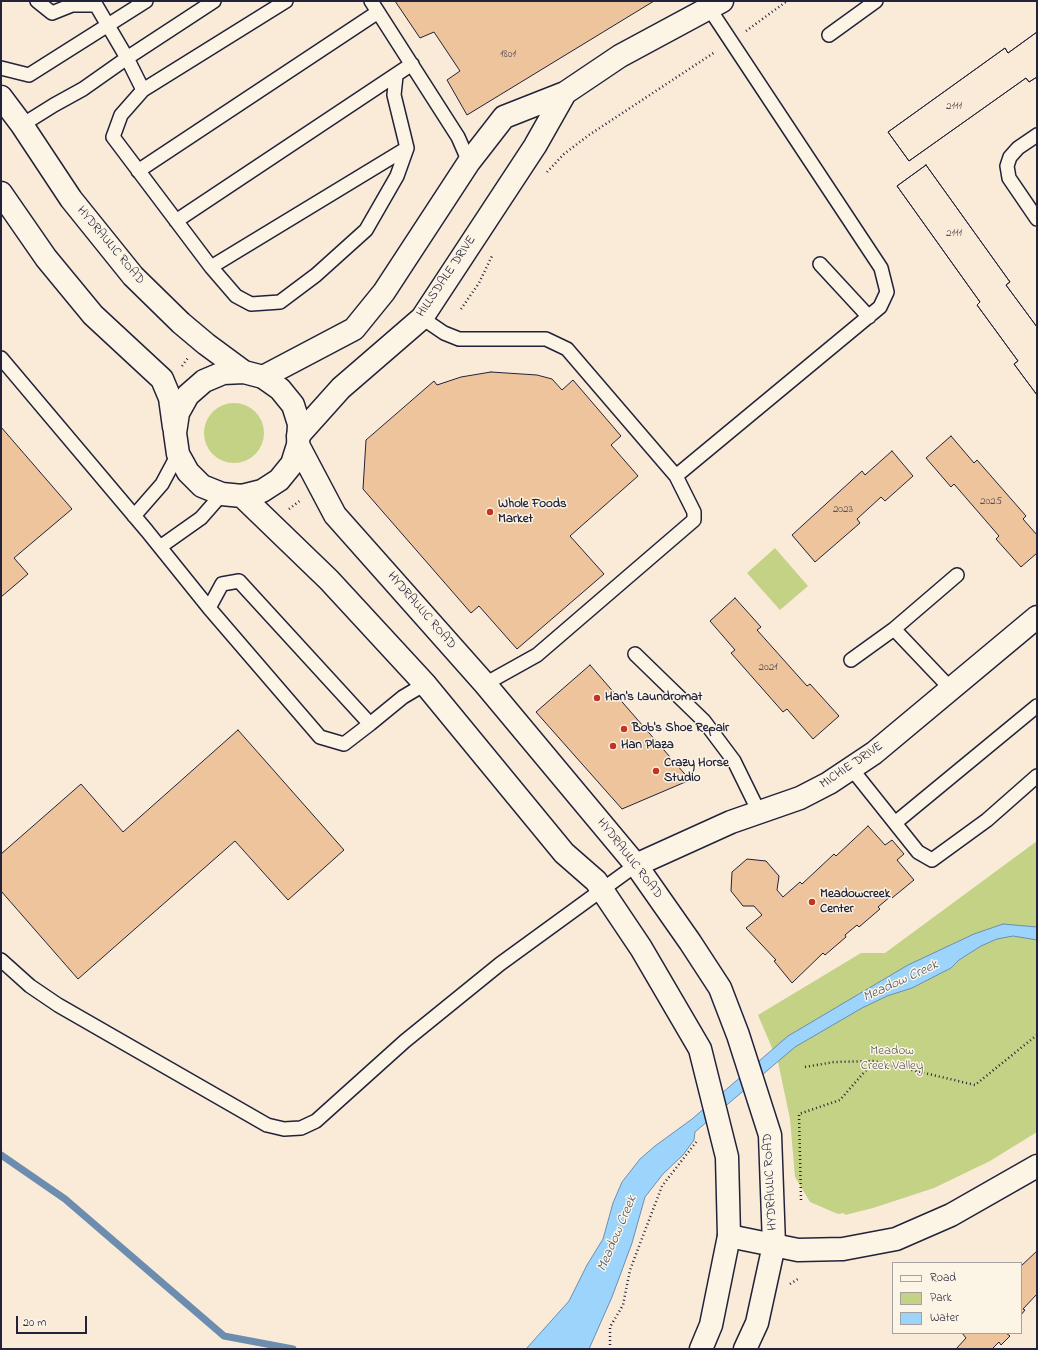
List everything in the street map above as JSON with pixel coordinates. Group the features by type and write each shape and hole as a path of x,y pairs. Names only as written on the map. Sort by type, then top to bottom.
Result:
{"main road":[{"name":"HILLSDALE DRIVE","path":"254,375 354,329 384,292 469,162 504,117 565,93 620,56 712,3"},
{"name":"HILLSDALE DRIVE","path":"298,440 341,388 422,318 535,146 565,93"},
{"name":"HYDRAULIC ROAD","path":"1,97 22,125 71,199 133,276 181,323 254,375 280,389 292,405 299,424 298,440 292,464 279,480 262,491 232,495"},
{"path":"1,193 46,258 93,314 162,379 170,398 176,443 188,472 202,486 232,495 330,580 425,684 564,853 596,881 641,948 700,1048 727,1156 729,1236 710,1325 701,1349"},
{"path":"176,443 178,413 188,395 204,381 223,373 254,375"},
{"name":"HYDRAULIC ROAD","path":"298,440 335,515 485,684 636,865 720,988 738,1035 770,1135 774,1245 757,1323 745,1349"},
{"name":"MICHIE DRIVE","path":"636,865 731,822 800,798 852,768 874,753 1037,617"},
{"path":"729,1236 798,1250 843,1249 896,1239 952,1215 1037,1166"}],"lane":[{"path":"37,1 52,13 72,5 96,5 127,58 143,90"},
{"path":"1,68 29,75 146,1"},
{"path":"22,125 54,105 83,90 127,58 214,1"},
{"path":"286,1 143,90 121,115 113,137 211,267 236,296 251,304 280,302 316,275 366,230 397,176 407,148 394,95 396,76"},
{"path":"829,35 876,1"},
{"path":"676,476 870,317 880,308 887,292 881,268 712,3"},
{"path":"138,171 374,6 458,137 469,162"},
{"path":"176,221 412,64"},
{"path":"1037,135 1018,148 1010,157 1007,166 1009,178 1037,219"},
{"path":"211,267 407,148"},
{"path":"820,264 870,317"},
{"path":"422,318 444,333 459,339 546,339 567,350 631,422 676,476 694,512 694,520 537,655 485,684"},
{"path":"1,358 160,547 209,608 320,737 344,744 403,697 425,684"},
{"path":"134,516 162,484 176,443"},
{"path":"160,547 232,495"},
{"path":"851,660 894,629 957,574"},
{"path":"209,608 222,584 239,581 370,724"},
{"path":"894,629 950,689"},
{"path":"635,654 704,721 734,761 759,812"},
{"path":"895,823 1037,706"},
{"path":"852,768 918,852 932,860 986,820 1037,776"},
{"path":"1,960 30,986 58,1005 267,1125 284,1129 301,1128 316,1121 405,1042 500,964 636,865"}],"path":[{"path":"744,32 787,1"},
{"path":"544,175 564,154 589,135 704,59"},
{"path":"461,309 478,283 494,252"},
{"path":"182,366 189,356"},
{"path":"286,511 302,499"},
{"path":"805,1067 834,1062 874,1062 975,1085 1037,1035"},
{"path":"801,1200 799,1114 840,1100 874,1062"},
{"path":"610,1349 610,1327 623,1305 632,1263 662,1186 698,1141"}],"green space":[{"path":"234,403 250,408 255,412 259,417 264,433 259,449 255,454 250,458 234,463 218,458 213,454 209,449 204,433 209,417 213,412 218,408"},
{"path":"775,548 808,586 780,610 747,573"},
{"name":"Meadow Creek Valley","path":"1037,841 1037,1132 990,1161 934,1188 873,1208 845,1215 844,1213 838,1214 810,1202 795,1177 790,1119 778,1062 758,1015 861,953 885,953"}],"water":[{"name":"Meadow Creek","path":"1003,924 1037,927 1037,940 1013,936 997,939 981,946 959,960 951,968 912,988 887,996 862,1008 795,1047 695,1132 694,1140 683,1155 663,1174 645,1197 632,1243 612,1297 589,1349 526,1349 569,1301 587,1265 603,1239 613,1203 622,1182 640,1159 692,1119 788,1036 908,965 974,934"}],"building":[{"path":"395,1 654,1 467,115 447,80 460,71 434,32 420,38"},
{"path":"1037,32 1037,77 1029,82 1026,78 909,161 888,132 1005,48 1008,53"},
{"path":"1037,32 1037,77 1029,82 1026,78 909,161 888,132 1005,48 1008,53"},
{"path":"926,165 1010,282 1006,285 1037,327 1037,395 1014,364 1018,361 977,305 980,302 897,186"},
{"path":"926,165 1010,282 1006,285 1037,327 1037,395 1014,364 1018,361 977,305 980,302 897,186"},
{"name":"Whole Foods Market","path":"491,372 537,375 552,379 562,390 573,380 621,436 611,445 638,476 570,536 604,574 517,649 479,606 471,613 363,489 366,440 434,381 437,385 461,377"},
{"path":"1,427 72,509 14,558 28,574 1,597"},
{"path":"951,436 974,463 977,460 1026,516 1023,519 1037,535 1037,553 1021,567 996,539 999,536 954,484 951,487 926,458"},
{"path":"892,451 913,476 885,501 881,497 857,519 860,523 815,562 792,535 862,471 865,475"},
{"path":"735,598 761,627 757,630 807,686 810,684 839,716 813,739 787,709 783,712 731,653 735,650 710,621"},
{"name":"Han Plaza","path":"590,665 690,780 622,809 536,712"},
{"path":"238,730 344,850 288,900 235,841 78,979 1,891 1,854 81,784 123,832"},
{"name":"Meadowcreek Center","path":"868,826 885,845 892,840 904,854 897,860 914,880 892,898 891,896 878,907 880,909 859,927 857,925 845,935 846,937 825,955 823,953 792,983 774,961 776,960 746,928 762,915 754,906 743,906 731,891 732,872 747,859 766,861 779,876 777,890 783,897 800,882 802,884 834,854 836,856"},
{"path":"1037,1251 1037,1294 1023,1309 1025,1310 1022,1314 1022,1265"},
{"path":"963,1334 1007,1334 1010,1336 1001,1345 999,1342 992,1349 956,1349 966,1338"}],"waterway":[{"path":"1,1155 65,1199 224,1336 293,1349"}],"place":[{"name":"Whole Foods Market","path":"490,512"},
{"name":"Han's Laundromat","path":"597,698"},
{"name":"Bob's Shoe Repair","path":"624,729"},
{"name":"Han Plaza","path":"613,746"},
{"name":"Crazy Horse Studio","path":"656,771"},
{"name":"Meadowcreek Center","path":"812,902"}]}
